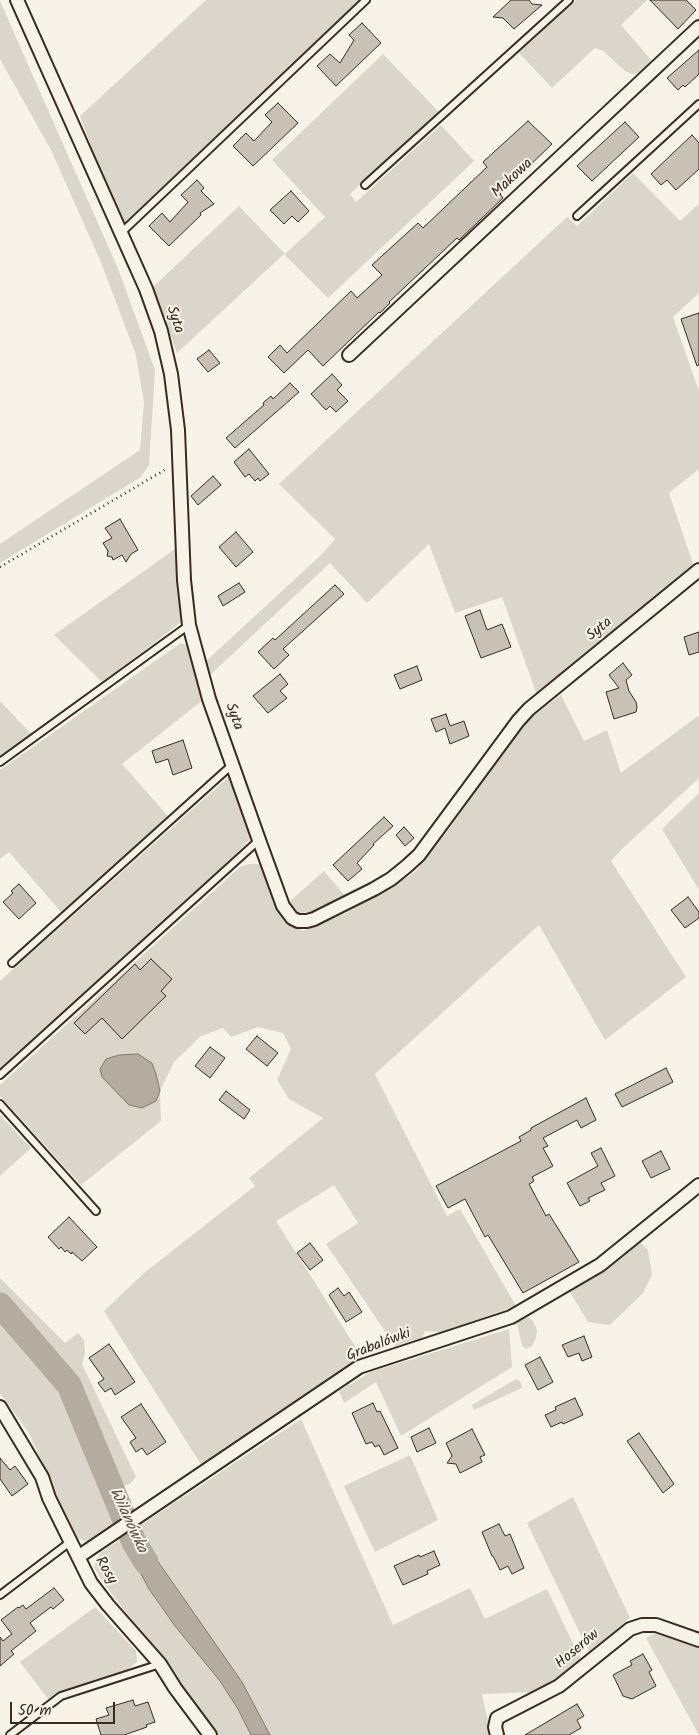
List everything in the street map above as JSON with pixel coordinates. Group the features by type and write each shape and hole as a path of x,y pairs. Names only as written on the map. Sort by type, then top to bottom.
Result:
{"street":[{"name":"Syta","path":"17,0 146,289 167,353 176,411 180,461 184,580 189,625 209,699 287,914 298,921 307,922 391,879 419,855 518,721 529,709 699,570"},
{"name":"Makowa","path":"349,355 699,27"},
{"name":"Grabalówki","path":"78,1557 359,1368 511,1317 600,1266 699,1185"},
{"name":"Rosy","path":"0,1407 42,1477 49,1498 91,1582 108,1605 160,1664 175,1688 210,1735"},
{"name":"Hoserów","path":"497,1735 495,1727 496,1718 559,1686 630,1629 642,1625 656,1625 699,1640"}],"lane":[{"path":"121,233 366,0"},
{"path":"365,185 569,0"},
{"path":"577,216 699,104"},
{"path":"0,762 189,625"},
{"path":"12,963 233,764"},
{"path":"0,1075 259,840"},
{"path":"0,1104 96,1211"},
{"path":"0,1595 70,1542"},
{"path":"10,1735 61,1696 160,1664"}],"path":[{"path":"0,567 180,461"}],"shaded area":[{"path":"206,0 359,0 125,223 94,154 80,116"},
{"path":"576,0 647,0 621,25 653,62 642,72 632,74 625,71 603,51 595,48 552,88 519,53"},
{"path":"0,1 119,271 155,370 149,465 141,477 0,563 0,544 140,450 144,403 136,355 100,260 51,150 0,59"},
{"path":"383,54 439,112 350,194 356,202 441,125 474,161 328,298 284,254 177,353 153,287 239,206 285,254 325,217 272,160"},
{"path":"633,173 680,221 699,204 699,293 673,317 699,391 699,469 669,493 694,567 538,698 502,597 455,613 429,544 367,603 330,563 208,677 204,663 321,555 335,539 279,484 567,217 577,226"},
{"path":"178,547 183,621 102,682 54,635"},
{"path":"181,643 187,645 203,700 122,764 168,816 61,912 9,852 0,859 0,770"},
{"path":"561,695 584,741 607,730 621,773 699,717 699,778 611,861 686,977 605,1040 539,925 375,1074 447,1216 460,1209 516,1306 441,1332 425,1331 422,1338 395,1346 326,1244 358,1223 334,1185 276,1221 363,1359 202,1466 104,1311 144,1273 255,1186 249,1178 323,1118 289,1099 277,1080 291,1049 283,1033 258,1027 231,1037 223,1028 201,1036 174,1062 160,1091 161,1121 81,1185 0,1096 0,1085 240,867 249,864 261,864 273,903 284,920 303,931 345,914 414,873 449,829 523,724"},
{"path":"0,701 31,734 0,756"},
{"path":"232,774 252,836 237,853 0,1068 0,981"},
{"path":"699,793 699,890 662,829"},
{"path":"324,871 345,896 317,911 299,913 289,902"},
{"path":"138,1054 152,1063 160,1091 156,1101 142,1108 129,1105 102,1077 100,1069 106,1059 119,1055"},
{"path":"0,1115 31,1148 0,1176"},
{"path":"639,1241 648,1250 652,1275 643,1293 610,1325 588,1322 570,1292 613,1264"},
{"path":"0,1278 65,1343 78,1333 84,1340 85,1353 82,1364 136,1477 130,1484 122,1486 135,1511 87,1542 79,1539 73,1532 29,1433 0,1393"},
{"path":"528,1317 533,1321 537,1330 532,1346 526,1349 522,1346 517,1323 520,1318"},
{"path":"509,1329 512,1367 401,1436 376,1382 344,1403 339,1391 371,1372"},
{"path":"516,1379 520,1381 522,1388 474,1410 472,1405"},
{"path":"301,1419 393,1625 470,1588 485,1619 547,1589 581,1660 554,1684 537,1692 482,1694 491,1735 270,1735 242,1682 152,1553 138,1527"},
{"path":"410,1455 438,1520 375,1552 344,1486"},
{"path":"573,1497 630,1618 589,1652 527,1523"},
{"path":"138,1527 152,1553 242,1682 270,1735 251,1735 238,1709 220,1681 175,1626 149,1589 122,1538"},
{"path":"122,1538 149,1589 175,1626 220,1681 238,1709 251,1735 215,1735 176,1677 105,1585 94,1567 100,1553"},
{"path":"95,1607 136,1651 137,1662 128,1669 58,1692 48,1699 20,1662"},
{"path":"657,1632 699,1647 699,1735 646,1638"}],"building":[{"path":"511,0 529,0 532,4 542,5 514,29 503,18 493,17"},
{"path":"650,0 686,0 696,10 678,29"},
{"path":"362,23 381,43 336,86 317,66 330,54 340,63 354,40 349,35"},
{"path":"699,50 699,74 685,87 683,85 678,90 667,78"},
{"path":"278,103 298,123 253,166 233,146 246,133 254,141 272,122 265,115"},
{"path":"528,121 552,144 500,194 503,198 459,240 457,238 323,366 308,350 284,373 268,357 280,345 287,353 351,291 357,298 382,275 372,265 418,223 423,228 487,167 483,162"},
{"path":"625,122 639,137 592,181 577,166"},
{"path":"692,135 699,143 699,169 676,190 667,180 661,185 651,174"},
{"path":"197,180 204,188 201,191 214,204 200,213 201,215 169,246 149,226 162,213 170,222 188,202 181,195"},
{"path":"291,191 309,211 298,222 292,216 284,224 270,210"},
{"path":"699,313 699,365 697,366 681,319"},
{"path":"209,350 220,363 208,372 197,359"},
{"path":"332,374 342,385 337,390 348,401 336,412 330,406 326,410 311,394"},
{"path":"290,383 299,392 235,448 226,438 264,405 263,403 271,396 273,399"},
{"path":"249,449 269,474 260,481 258,478 255,481 249,474 245,477 234,462"},
{"path":"213,476 221,485 198,505 191,496"},
{"path":"120,519 138,550 131,554 126,562 122,555 113,560 112,557 107,556 108,551 103,543 112,538 105,528"},
{"path":"236,532 253,552 236,567 219,547"},
{"path":"239,583 245,592 223,606 218,596"},
{"path":"335,585 344,594 283,649 289,655 274,669 258,652 273,638 275,640"},
{"path":"480,610 487,630 502,624 511,647 481,658 465,616"},
{"path":"699,632 699,652 689,655 684,637"},
{"path":"623,663 632,675 626,680 637,707 636,712 614,719 606,692 619,688 609,675"},
{"path":"417,666 422,680 400,689 394,675"},
{"path":"280,674 288,684 280,691 287,698 268,713 253,696"},
{"path":"446,714 450,726 464,721 469,736 450,744 445,728 436,732 431,719"},
{"path":"183,740 192,768 173,775 168,759 156,763 152,751"},
{"path":"384,817 393,826 373,844 357,863 362,869 348,881 333,865"},
{"path":"404,827 414,838 405,846 396,835"},
{"path":"19,884 36,903 19,919 3,902"},
{"path":"688,897 699,912 699,918 685,928 671,910"},
{"path":"151,959 172,979 161,991 166,996 122,1039 102,1018 85,1034 74,1023 135,964 140,970"},
{"path":"257,1036 278,1053 267,1066 246,1049"},
{"path":"210,1047 225,1058 210,1078 195,1066"},
{"path":"666,1068 673,1082 622,1107 615,1094"},
{"path":"226,1091 250,1110 244,1119 219,1100"},
{"path":"586,1098 596,1120 581,1128 577,1120 543,1138 548,1146 543,1148 553,1166 532,1177 534,1181 529,1184 546,1216 549,1214 579,1262 523,1293 488,1235 485,1237 465,1199 448,1208 436,1186 521,1141 519,1137 531,1130 531,1128"},
{"path":"601,1148 615,1176 601,1183 605,1190 588,1198 590,1201 580,1206 567,1183 598,1166 591,1153"},
{"path":"661,1151 670,1169 651,1178 642,1161"},
{"path":"69,1217 97,1247 82,1261 72,1252 71,1254 67,1250 65,1252 61,1247 59,1249 48,1237"},
{"path":"310,1243 323,1260 310,1270 297,1253"},
{"path":"338,1288 344,1296 349,1292 362,1312 346,1322 329,1295"},
{"path":"584,1336 592,1357 582,1361 579,1353 568,1357 562,1345"},
{"path":"109,1344 135,1382 115,1395 111,1388 105,1392 98,1383 104,1379 89,1358"},
{"path":"540,1357 553,1382 538,1390 525,1365"},
{"path":"575,1398 583,1415 551,1427 545,1415 556,1410 555,1407"},
{"path":"373,1403 377,1412 380,1411 398,1448 384,1455 379,1445 375,1447 372,1442 366,1444 352,1413"},
{"path":"141,1404 166,1442 147,1455 142,1448 136,1452 130,1442 136,1438 121,1417"},
{"path":"429,1428 436,1443 417,1452 411,1437"},
{"path":"472,1429 485,1455 480,1457 482,1462 460,1473 456,1464 447,1463 452,1456 446,1443"},
{"path":"639,1433 674,1484 663,1493 627,1441"},
{"path":"0,1458 10,1470 15,1466 28,1484 12,1496 0,1479"},
{"path":"499,1524 505,1536 510,1534 524,1568 512,1574 508,1566 500,1570 482,1532"},
{"path":"434,1551 440,1565 427,1571 428,1574 403,1585 394,1566 419,1555 420,1557"},
{"path":"54,1588 64,1600 30,1623 36,1631 11,1651 14,1654 0,1666 0,1637 3,1641 12,1634 1,1620 18,1607 23,1605 26,1609"},
{"path":"643,1654 652,1670 649,1672 656,1686 632,1699 623,1696 613,1675 632,1665 630,1661"},
{"path":"133,1700 135,1706 148,1702 155,1722 146,1725 147,1727 124,1735 101,1735 96,1719 109,1715 106,1708"},
{"path":"577,1704 584,1716 577,1720 581,1728 569,1735 525,1735"}],"waterway":[{"name":"Wilanówka","path":"0,1305 69,1385 134,1542 146,1562"}]}
